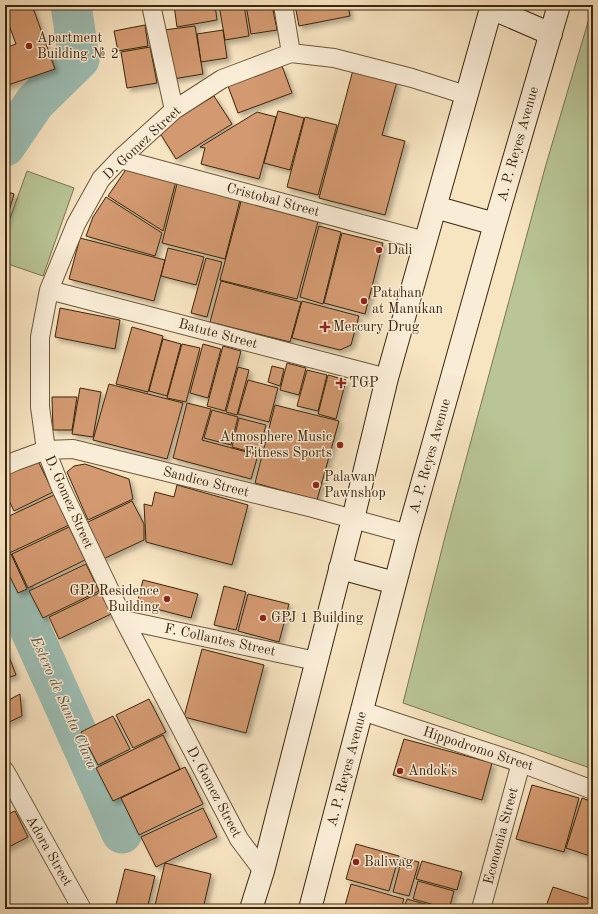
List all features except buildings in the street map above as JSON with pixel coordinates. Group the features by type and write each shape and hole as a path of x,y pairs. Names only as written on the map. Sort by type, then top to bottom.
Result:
{"street":[{"path":"151,5 174,110"},
{"path":"283,5 291,54"},
{"name":"A. P. Reyes Avenue","path":"310,909 408,534 495,224 559,5"},
{"path":"252,909 353,519 387,378 491,6 551,34"},
{"name":"D. Gomez Street","path":"263,871 239,839 124,620 60,486 46,450 40,407 40,337 49,290 76,224 101,179 120,159 174,110 222,79 291,54 334,58 412,78 466,95"},
{"name":"Cristobal Street","path":"120,159 425,241"},
{"path":"435,207 495,224"},
{"name":"Batute Street","path":"49,290 387,378"},
{"name":"Sandico Street","path":"5,466 46,450 73,449 408,534"},
{"path":"340,568 395,583"},
{"name":"F. Collantes Street","path":"124,620 316,661"},
{"name":"Hippodromo Street","path":"362,711 521,763 593,790"},
{"name":"Economia Street","path":"481,909 521,763"},
{"name":"Adora Street","path":"7,778 82,909"}],"green space":[{"path":"593,5 593,769 403,703 446,533 545,168"},
{"path":"27,171 74,188 43,276 5,263 5,232"}],"waterway":[{"name":"Estero de Santa Clara","path":"5,146 35,102 79,59 71,5"},
{"name":"Estero de Santa Clara","path":"5,573 122,833"}],"place":[{"name":"Apartment Building № 2","path":"29,46"},
{"name":"Dali","path":"379,250"},
{"name":"Patahan at Manukan","path":"364,301"},
{"name":"Mercury Drug","path":"325,327"},
{"name":"TGP","path":"341,383"},
{"name":"Atmosphere Music Fitness Sports","path":"340,445"},
{"name":"Palawan Pawnshop","path":"316,485"},
{"name":"GPJ Residence Building","path":"167,599"},
{"name":"GPJ 1 Building","path":"263,618"},
{"name":"Andok's","path":"400,771"},
{"name":"Baliwag","path":"356,862"}]}
